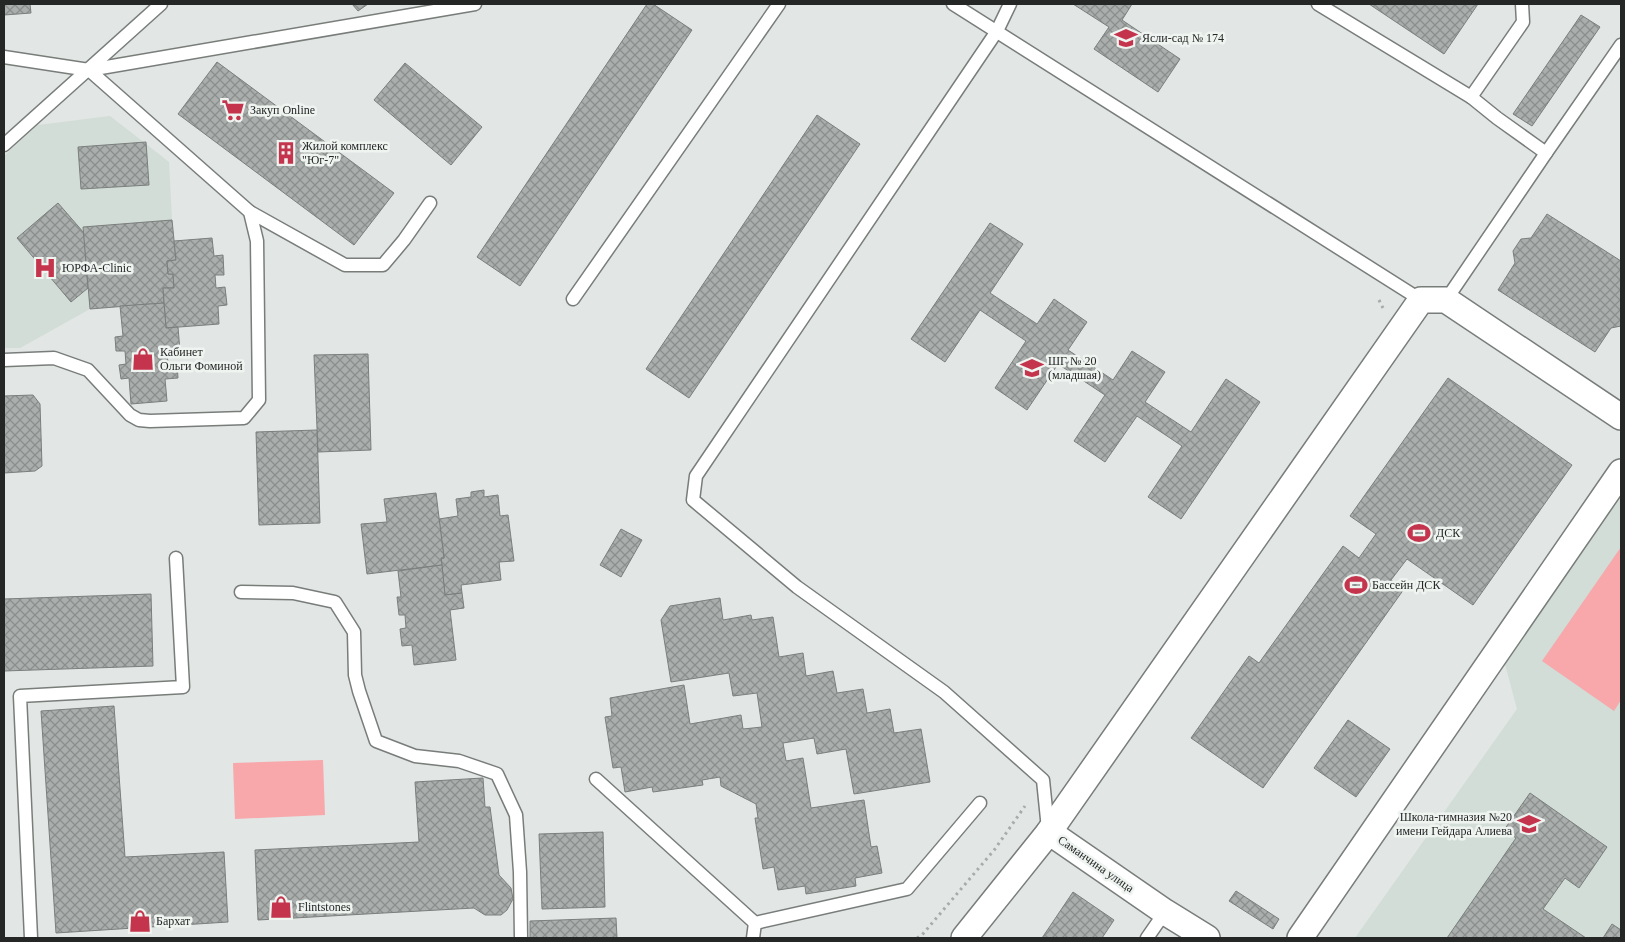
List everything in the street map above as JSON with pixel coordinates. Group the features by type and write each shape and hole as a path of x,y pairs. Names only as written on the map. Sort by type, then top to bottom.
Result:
{"street":[{"path":"1048,832 1421,300 1446,300 1621,417"},
{"path":"1300,938 1621,472"},
{"name":"Саманчина улица","path":"964,938 1048,832 1165,912 1207,938"}],"lane":[{"path":"4,145 161,4"},
{"path":"4,57 89,70 475,4"},
{"path":"573,299 779,4"},
{"path":"953,4 1421,300"},
{"path":"1010,4 997,31 696,476 693,500 797,588 944,692 1043,780 1048,832"},
{"path":"1318,4 1471,97 1546,153"},
{"path":"1471,97 1523,22 1522,4"},
{"path":"1446,300 1621,45"},
{"path":"89,70 250,212 345,265 383,265 404,240 430,203"},
{"path":"4,360 54,358 88,370 130,414 139,420 244,418 259,400 257,241 250,212"},
{"path":"31,938 20,696 183,687 176,558"},
{"path":"241,592 292,593 335,602 354,632 355,675 376,741 415,756 459,761 497,774 516,816 520,872 521,938"},
{"path":"596,779 755,924"},
{"path":"755,924 907,889 980,803"},
{"path":"1147,938 1165,912"},
{"path":"754,938 755,924"}],"shaded area":[{"name":"ЮРФА-Clinic","path":"110,116 169,162 172,220 83,227 90,309 20,348 4,348 4,156 38,125"},
{"name":"Школа-гимназия №20 имени Гейдара Алиева","path":"1621,495 1621,938 1355,938 1517,709 1505,664"},
{"path":"1621,547 1621,700 1614,711 1542,661"},
{"path":"323,760 325,815 235,819 233,763"}],"building":[{"path":"4,4 30,4 31,13 4,15"},
{"path":"352,4 368,4 358,11"},
{"path":"647,4 653,4 692,30 520,286 477,257"},
{"name":"Ясли-сад № 174","path":"1073,4 1132,4 1122,20 1180,59 1158,92 1094,49 1109,27"},
{"path":"1369,4 1478,4 1444,54"},
{"path":"1581,15 1600,27 1532,126 1513,114"},
{"name":"Жилой комплекс \"Юг-7\"","path":"217,62 394,193 354,245 178,114"},
{"path":"405,63 482,127 451,165 374,100"},
{"path":"817,115 860,144 689,398 646,369"},
{"path":"146,142 149,185 81,189 78,147"},
{"path":"58,203 84,233 88,288 71,302 17,238"},
{"path":"1547,214 1621,261 1621,326 1611,328 1595,352 1498,290 1515,263 1513,251 1521,239 1531,238"},
{"path":"172,220 176,260 167,261 168,274 173,274 174,288 163,288 164,303 90,309 83,227"},
{"name":"ШГ № 20 (младшая)","path":"990,223 1023,244 990,293 1037,324 1054,299 1087,322 1068,350 1113,380 1132,351 1165,372 1145,402 1191,432 1226,379 1260,402 1181,519 1148,497 1182,446 1137,416 1105,462 1074,441 1105,395 1058,364 1027,410 995,388 1026,341 980,310 945,362 911,339"},
{"path":"212,238 214,256 223,255 224,275 215,275 216,288 225,287 227,305 218,306 219,324 166,328 163,288 174,288 173,274 168,274 167,261 176,260 174,241"},
{"path":"164,303 166,328 178,327 180,351 167,352 168,364 177,364 178,378 165,379 167,401 131,404 129,378 121,379 119,365 126,364 125,351 116,351 115,337 123,336 120,306"},
{"path":"368,354 371,450 318,452 314,355"},
{"name":"Бассейн ДСК","path":"1448,378 1572,465 1473,605 1407,559 1391,580 1404,589 1263,788 1191,738 1249,656 1259,663 1343,546 1359,558 1376,534 1350,516"},
{"path":"33,395 40,404 42,466 35,471 4,473 4,396"},
{"path":"317,430 320,523 259,525 256,432"},
{"path":"484,490 484,497 498,495 500,516 508,515 514,561 499,562 501,580 461,585 462,593 445,595 441,558 444,558 439,519 458,516 456,499 471,497 471,492"},
{"path":"436,493 444,558 441,558 442,565 367,574 361,524 387,522 384,499"},
{"path":"621,529 642,540 621,577 600,565"},
{"path":"442,565 445,595 462,593 464,608 450,610 456,660 414,665 412,645 402,646 400,629 406,628 405,615 399,615 397,597 401,597 398,571"},
{"path":"151,594 153,666 4,671 4,599"},
{"path":"720,598 723,620 751,615 752,620 773,617 779,657 803,653 806,676 833,671 837,693 863,689 867,713 890,709 894,733 921,729 930,782 854,794 846,749 817,754 814,738 783,743 786,761 803,758 811,808 864,800 871,847 877,846 882,873 855,878 856,886 806,894 805,886 778,890 774,867 763,869 755,818 758,818 756,804 721,786 720,777 702,780 703,785 653,792 652,787 625,792 621,767 613,768 605,717 612,716 610,698 684,685 690,724 741,715 743,729 762,727 757,693 733,696 729,673 671,682 661,620 670,606"},
{"path":"114,706 125,857 224,852 228,922 56,933 41,711"},
{"path":"1348,720 1390,749 1356,797 1314,768"},
{"path":"483,778 485,807 490,807 499,875 511,888 513,899 507,910 501,915 485,915 474,908 258,920 255,850 419,842 415,782"},
{"path":"1530,793 1607,847 1579,888 1565,878 1543,909 1586,938 1447,938 1516,838 1504,830"},
{"path":"603,832 605,907 542,909 539,834"},
{"path":"1236,891 1279,919 1273,929 1229,901"},
{"path":"1073,892 1114,920 1102,938 1042,938"},
{"path":"616,918 617,938 530,938 530,921"},
{"path":"1612,924 1621,930 1621,938 1603,938"}],"place":[{"name":"Ясли-сад № 174","path":"1126,38"},
{"name":"Закуп Online","path":"233,110"},
{"name":"Жилой комплекс \"Юг-7\"","path":"286,153"},
{"name":"ЮРФА-Clinic","path":"45,268"},
{"name":"Кабинет Ольги Фоминой","path":"143,359"},
{"name":"ШГ № 20 (младшая)","path":"1032,368"},
{"name":"ДСК","path":"1419,533"},
{"name":"Бассейн ДСК","path":"1356,585"},
{"name":"Школа-гимназия №20 имени Гейдара Алиева","path":"1529,824"},
{"name":"Flintstones","path":"281,907"},
{"name":"Бархат","path":"140,921"}]}
